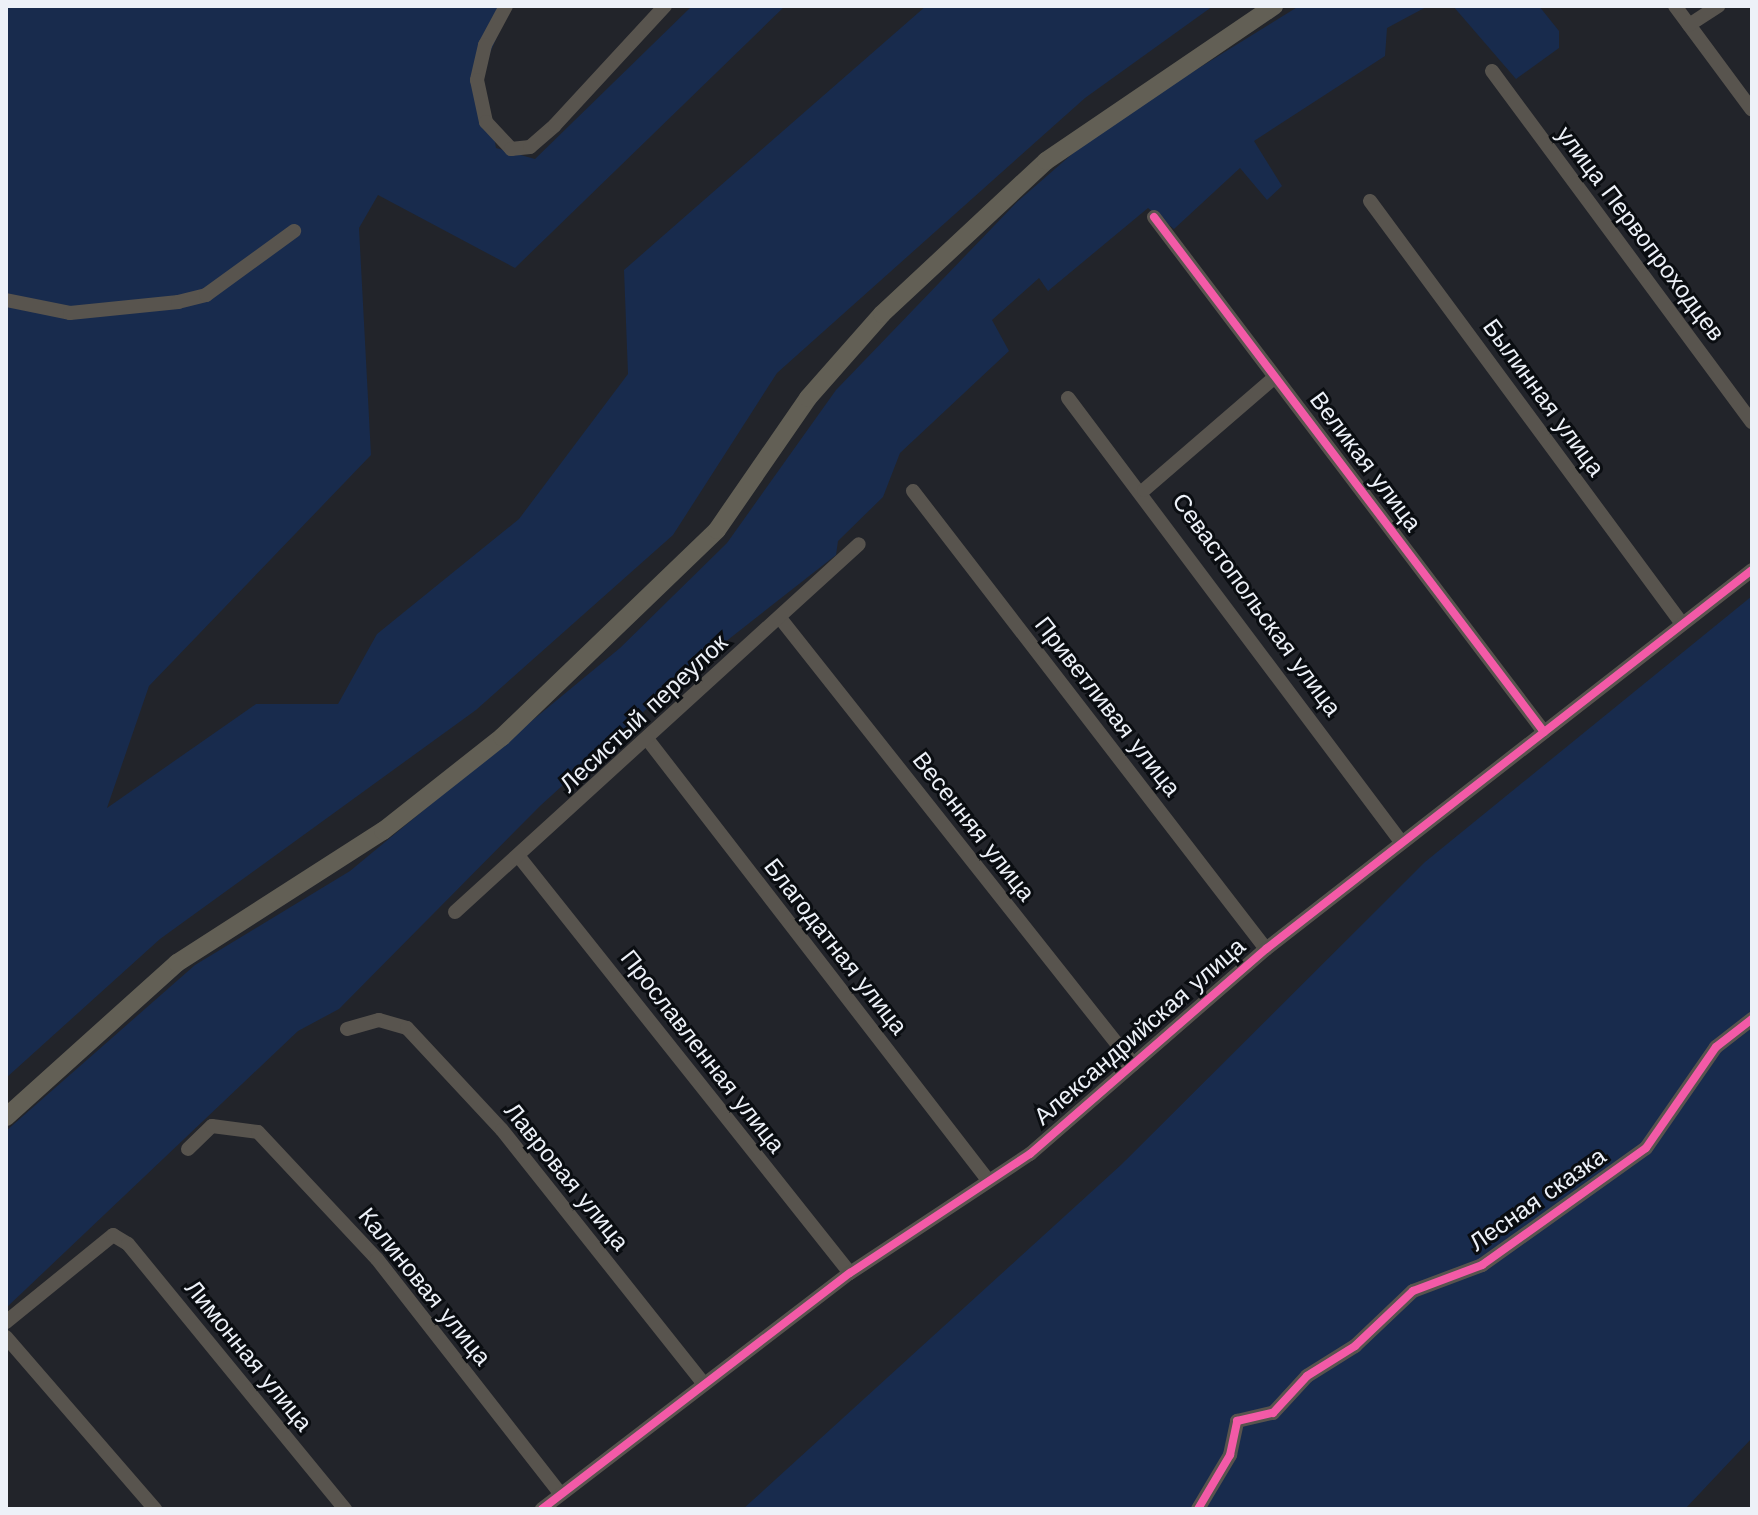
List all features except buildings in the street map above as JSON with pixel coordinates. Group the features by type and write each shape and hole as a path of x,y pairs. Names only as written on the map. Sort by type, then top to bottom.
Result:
{"main road":[{"path":"6,1117 177,963 383,831 502,737 717,530 808,398 882,314 1046,161 1274,6"}],"street":[{"path":"506,6 485,45 477,80 486,122 511,149 530,147 555,125 665,6"},
{"path":"1675,6 1752,110"},
{"path":"1689,25 1718,6"},
{"name":"улица Первопроходцев","path":"1492,71 1752,422"},
{"name":"Былинная улица","path":"1370,201 1680,621"},
{"name":"Великая улица","path":"1154,217 1544,732"},
{"path":"6,300 70,313 178,302 206,295 294,231"},
{"path":"1144,490 1275,377"},
{"name":"Севастопольская улица","path":"1068,398 1144,490 1402,843"},
{"name":"Приветливая улица","path":"913,491 1266,949"},
{"name":"Лесистый переулок","path":"455,912 520,858 859,544"},
{"name":"Александрийская улица","path":"542,1509 850,1273 1030,1154 1266,949 1544,732 1680,621 1752,570"},
{"name":"Весенняя улица","path":"780,618 1133,1064"},
{"name":"Благодатная улица","path":"648,740 988,1180"},
{"name":"Прославленная улица","path":"520,858 850,1273"},
{"name":"Лесная сказка","path":"1198,1509 1230,1455 1237,1421 1273,1413 1307,1376 1355,1346 1413,1291 1482,1265 1646,1148 1716,1047 1752,1019"},
{"name":"Лавровая улица","path":"347,1029 379,1020 407,1028 502,1130 703,1383"},
{"name":"Калиновая улица","path":"188,1149 212,1126 239,1124 258,1132 377,1259 560,1493"},
{"name":"Лимонная улица","path":"6,1322 113,1235 128,1244 345,1509"},
{"path":"6,1337 155,1509"}],"shaded area":[{"path":"6,6 510,6 482,72 496,148 535,159 692,6 785,6 515,268 378,195 359,228 371,455 149,686 107,808 256,704 338,704 377,634 519,519 628,374 624,270 926,6 1213,6 1085,98 777,373 673,535 476,710 160,939 6,1078"},
{"path":"1299,6 1428,6 1387,28 1385,56 1254,141 1282,186 1267,200 1240,168 1174,229 1148,208 1048,291 1039,278 992,320 1009,351 900,453 883,497 838,541 836,555 687,672 540,806 339,1009 298,1031 6,1308 6,1131 195,965 350,871 620,648 727,543 836,390 1017,202 1102,128"},
{"path":"1453,6 1539,6 1559,31 1559,48 1516,79"},
{"path":"1752,596 1752,1438 1685,1509 743,1509 1122,1164 1425,862"}],"cycle path":[{"path":"1154,217 1544,732"},
{"path":"542,1509 850,1273 1030,1154 1266,949 1752,570"},
{"path":"1198,1509 1230,1455 1237,1421 1273,1413 1307,1376 1355,1346 1413,1291 1482,1265 1646,1148 1716,1047 1752,1019"}]}
